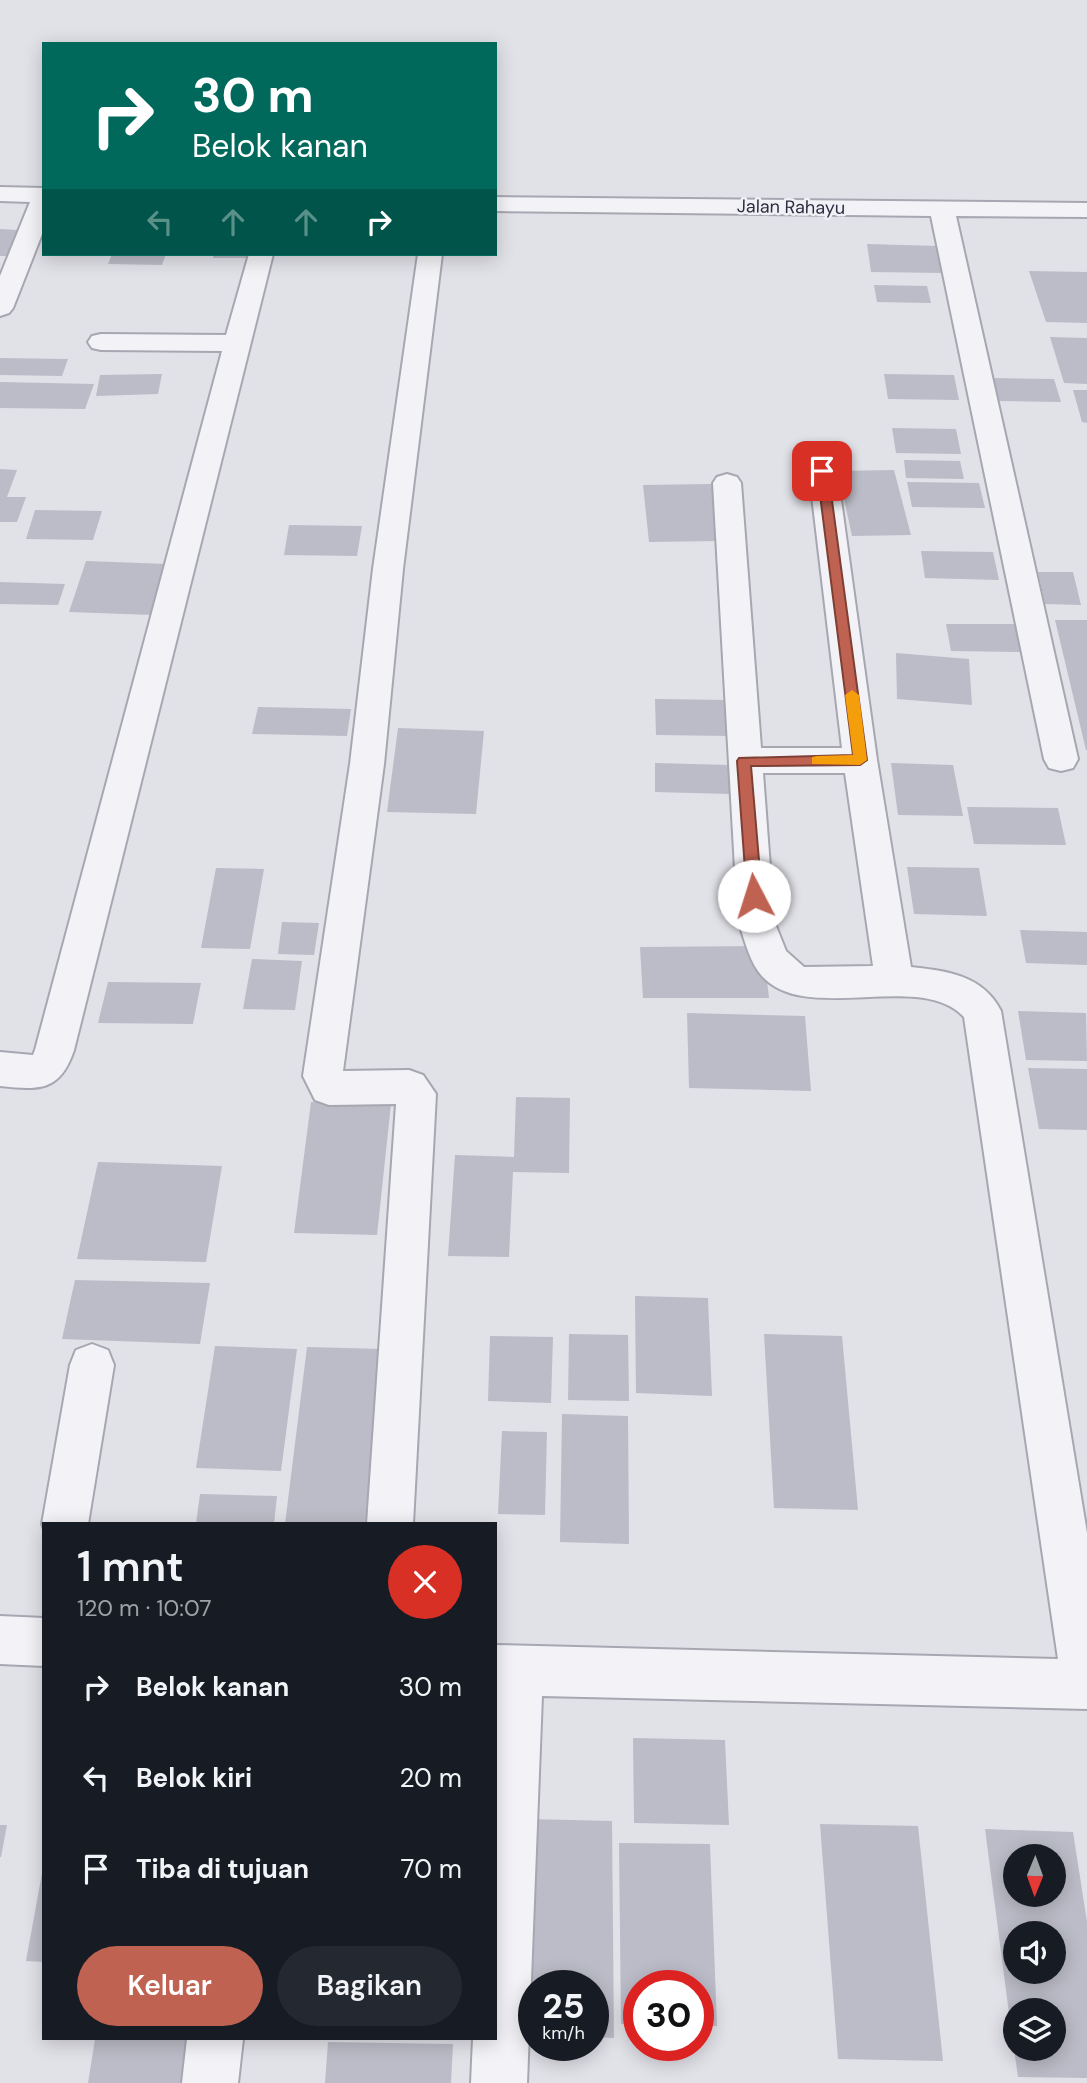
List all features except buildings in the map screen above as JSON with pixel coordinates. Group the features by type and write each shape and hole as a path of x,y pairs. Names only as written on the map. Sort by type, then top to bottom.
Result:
{"street":[{"path":"0,194 42,196"},
{"path":"0,307 42,201"},
{"name":"Jalan Rahayu","path":"497,204 1087,210"},
{"path":"942,209 1061,759"},
{"path":"0,1069 39,1072 48,1068 54,1058 57,1036 260,256"},
{"path":"390,1522 416,1094 410,1087 329,1088 323,1076 367,764 388,569 430,256"},
{"path":"101,342 237,343"},
{"path":"822,471 860,760 894,981"},
{"path":"499,2083 506,1670 1087,1684 982,1011 968,996 948,987 894,981 802,982 785,975 771,960 756,921 727,483"},
{"path":"744,761 860,760"},
{"path":"65,1522 93,1365"},
{"path":"0,1640 42,1642"},
{"path":"209,2083 215,2040"}],"slow traffic":[{"path":"817,761 860,760 852,695"}],"route":[{"path":"754,896 744,761 860,760 822,471"}]}
